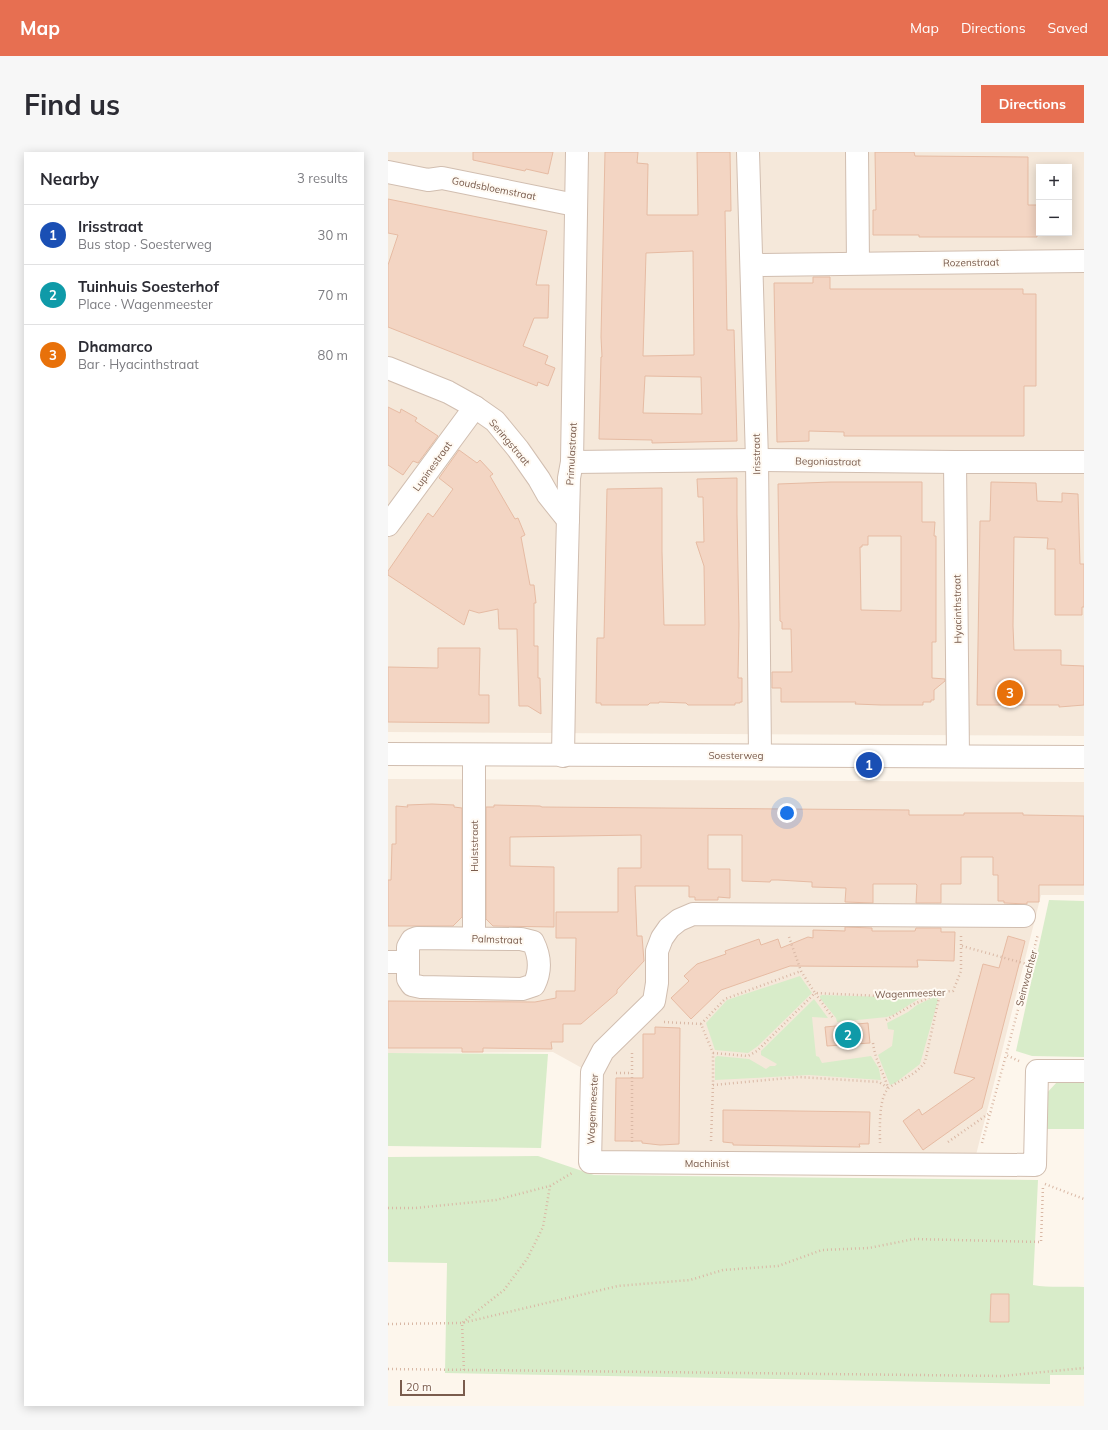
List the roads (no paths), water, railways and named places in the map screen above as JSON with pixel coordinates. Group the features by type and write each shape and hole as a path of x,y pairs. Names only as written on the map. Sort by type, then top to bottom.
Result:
{"street":[{"name":"Primulastraat","path":"564,756 569,478 572,462 576,152"},
{"name":"Irisstraat","path":"748,152 757,460 760,756"},
{"path":"857,152 858,263"},
{"name":"Goudsbloemstraat","path":"388,172 428,180 442,178 576,205"},
{"name":"Rozenstraat","path":"752,265 1084,261"},
{"name":"Seringstraat","path":"388,368 448,392 475,407 494,421 518,450 539,479 548,495 568,520"},
{"name":"Lupinestraat","path":"388,525 475,407"},
{"name":"Begoniastraat","path":"572,462 757,460 1084,462"},
{"name":"Hyacinthstraat","path":"955,462 958,756"},
{"name":"Soesterweg","path":"388,754 564,756 1084,757"},
{"name":"Hulststraat","path":"474,755 474,938"},
{"name":"Wagenmeester","path":"590,1162 592,1072 603,1051 654,1001 657,982 657,951 662,938 669,928 679,920 693,914 1024,916"},
{"name":"Palmstraat","path":"417,938 521,939 533,942 538,953 539,976 534,985 522,989 421,987 412,985 398,962 412,940 417,938"},
{"name":"Machinist","path":"590,1162 1035,1165 1037,1071 1084,1071"}],"place":[{"name":"Dhamarco","path":"1010,693"},
{"name":"Irisstraat","path":"869,765"},
{"name":"Tuinhuis Soesterhof","path":"848,1035"}]}
